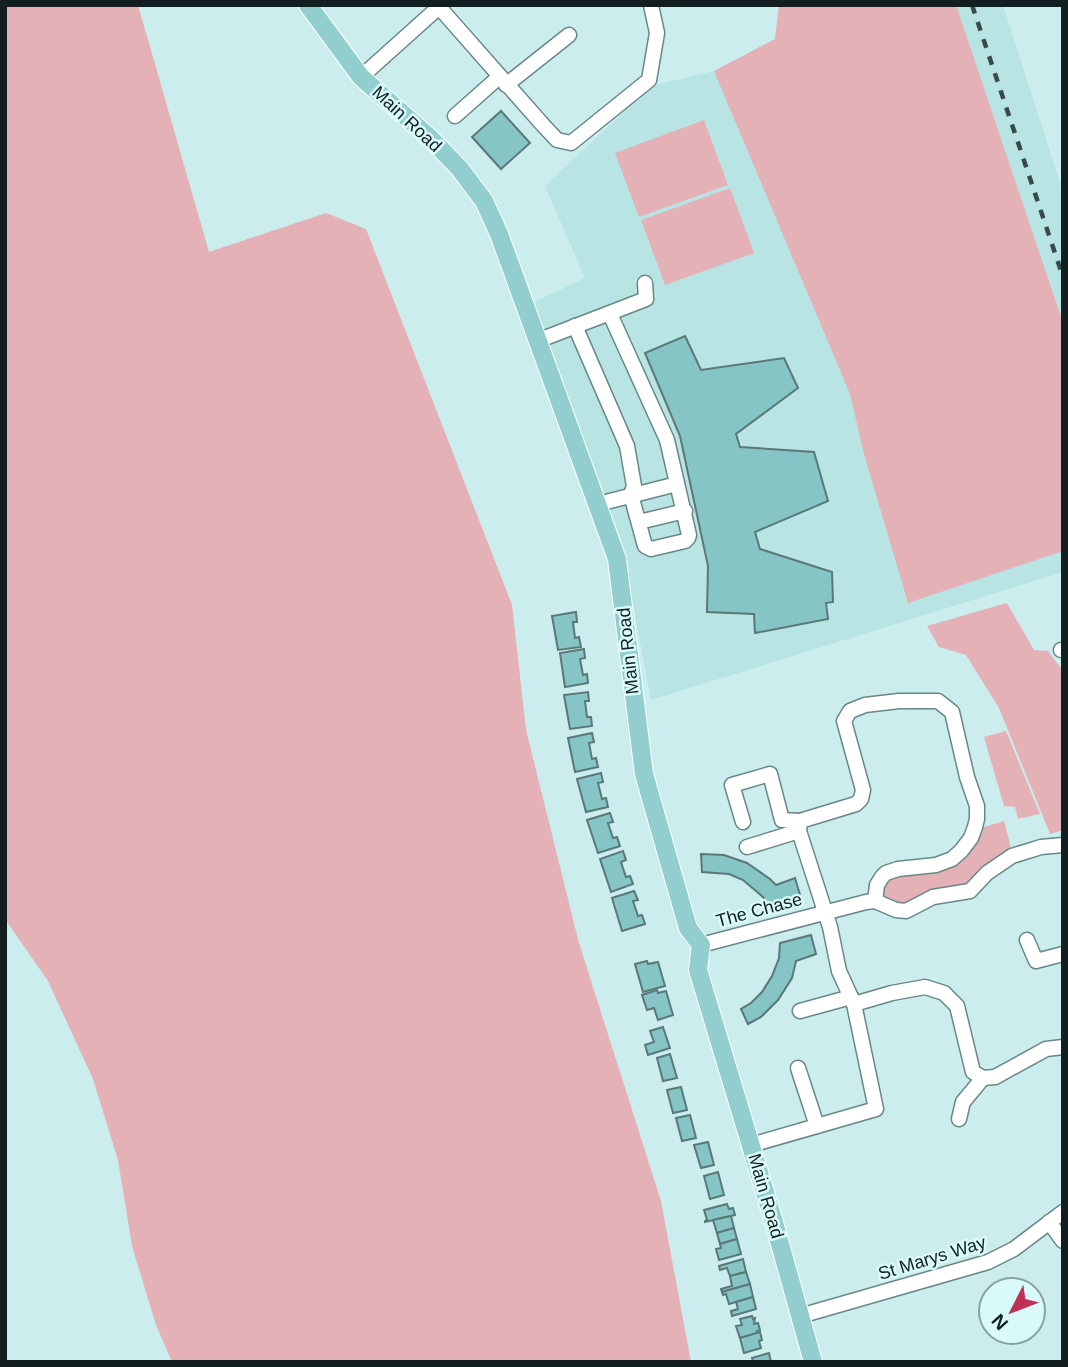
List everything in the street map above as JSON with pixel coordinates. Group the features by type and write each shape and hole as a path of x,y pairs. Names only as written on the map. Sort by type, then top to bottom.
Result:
{"main road":[{"name":"Main Road","path":"308,5 361,76 460,169 484,201 499,234 617,559 644,774 688,928 701,945 698,970 813,1362"}],"street":[{"path":"361,76 439,6 502,81 557,140 570,143 649,80 657,33 651,5"},
{"path":"455,116 569,34"},
{"path":"537,341 646,299 645,283"},
{"path":"575,326 627,446 634,486 631,495 645,546 648,548 685,541 689,535 685,511 667,440 610,314"},
{"path":"598,505 677,484"},
{"path":"639,522 685,511"},
{"path":"747,847 856,804 861,799 863,790 844,720 850,711 865,705 899,701 938,701 952,712 977,819 972,835 961,851 944,863 886,873 877,885 875,901 898,911 906,911 937,896 972,890 987,873 1012,856 1041,847 1062,846"},
{"path":"743,821 732,785 770,774 782,820 799,826"},
{"path":"751,1145 877,1110 853,1001 839,971 826,912 799,826"},
{"name":"The Chase","path":"701,945 875,901"},
{"path":"1027,940 1035,961 1063,954"},
{"path":"800,1011 925,986 944,993 957,1006 973,1072 983,1078 995,1077 1046,1049 1063,1047"},
{"path":"798,1068 817,1126"},
{"path":"959,1119 963,1102 983,1078"},
{"name":"St Marys Way","path":"800,1316 984,1264 1014,1249 1063,1212"},
{"path":"1049,1222 1063,1241"}],"shaded area":[{"path":"5,5 138,5 209,252 326,213 366,229 512,605 526,730 579,943 661,1201 691,1362 172,1362 156,1325 132,1246 118,1160 93,1079 48,981 5,919"},
{"path":"779,5 1063,372 1063,572 651,700 620,537 532,303 585,278 545,186 651,86 714,71 775,39"},
{"path":"779,5 956,5 1063,323 1063,551 908,603 864,454 850,394 714,71 775,39"},
{"path":"953,5 1003,5 1063,192 1063,353"},
{"path":"704,120 728,185 639,217 615,153"},
{"path":"730,188 754,253 665,285 641,220"},
{"path":"1007,603 1034,650 1048,651 1063,671 1063,830 1050,834 999,708 966,655 939,647 927,626"},
{"path":"1006,731 1040,814 1018,819 1015,807 1004,806 984,737"},
{"path":"1004,821 1012,852 970,885 901,906 883,895 882,883 889,876 933,871 979,827"}],"building":[{"path":"501,111 530,143 501,169 472,137"},
{"path":"685,336 701,370 784,358 798,388 736,434 740,447 814,452 828,501 755,532 760,549 832,572 833,602 826,603 828,619 755,633 754,614 707,612 708,566 680,436 645,353"},
{"path":"576,612 577,622 573,622 575,638 579,637 581,647 558,650 552,616"},
{"path":"584,649 585,658 580,659 583,675 587,674 588,683 565,687 560,653"},
{"path":"588,692 589,701 585,701 587,717 591,717 592,726 570,729 564,695"},
{"path":"592,733 594,742 589,743 592,759 596,758 598,767 575,772 568,738"},
{"path":"601,773 603,782 598,783 602,799 606,798 608,807 586,812 577,779"},
{"path":"610,813 613,822 608,823 613,838 617,837 620,846 598,853 587,820"},
{"path":"623,851 626,860 621,862 626,877 630,876 633,884 611,892 600,859"},
{"path":"701,854 724,855 747,863 776,885 795,878 801,898 770,907 763,897 743,880 729,874 702,872"},
{"path":"634,891 638,900 633,901 638,916 642,915 645,924 622,931 612,898"},
{"path":"811,935 816,954 796,961 792,978 778,1000 761,1017 748,1024 741,1009 762,992 772,976 779,958 780,943"},
{"path":"647,961 648,964 658,962 665,986 643,992 635,964"},
{"path":"657,990 658,993 666,991 673,1015 658,1020 654,1008 647,1010 642,995"},
{"path":"663,1027 670,1048 648,1055 645,1045 654,1042 650,1031"},
{"path":"670,1054 677,1078 663,1081 657,1058"},
{"path":"681,1087 687,1110 673,1113 667,1090"},
{"path":"690,1115 696,1138 682,1141 676,1118"},
{"path":"708,1142 714,1165 701,1168 694,1145"},
{"path":"718,1172 724,1195 710,1199 704,1176"},
{"path":"727,1204 729,1209 733,1208 735,1215 705,1222 707,1220 704,1210"},
{"path":"731,1216 734,1228 717,1233 713,1220"},
{"path":"734,1228 737,1239 720,1244 717,1233"},
{"path":"737,1239 741,1254 719,1260 716,1249 721,1248 720,1244"},
{"path":"743,1259 746,1272 730,1276 727,1268 720,1270 719,1266"},
{"path":"746,1272 750,1284 722,1292 721,1289 732,1286 730,1276"},
{"path":"750,1284 753,1297 729,1304 726,1294 723,1295 722,1292"},
{"path":"753,1297 756,1309 732,1316 731,1311 738,1309 736,1302"},
{"path":"752,1316 755,1318 754,1324 758,1323 760,1330 740,1338 736,1326 742,1325 740,1319"},
{"path":"760,1332 761,1348 744,1353 740,1338"},
{"path":"769,1353 771,1362 753,1362 752,1358"}],"railway":[{"path":"972,5 1063,277"}]}
